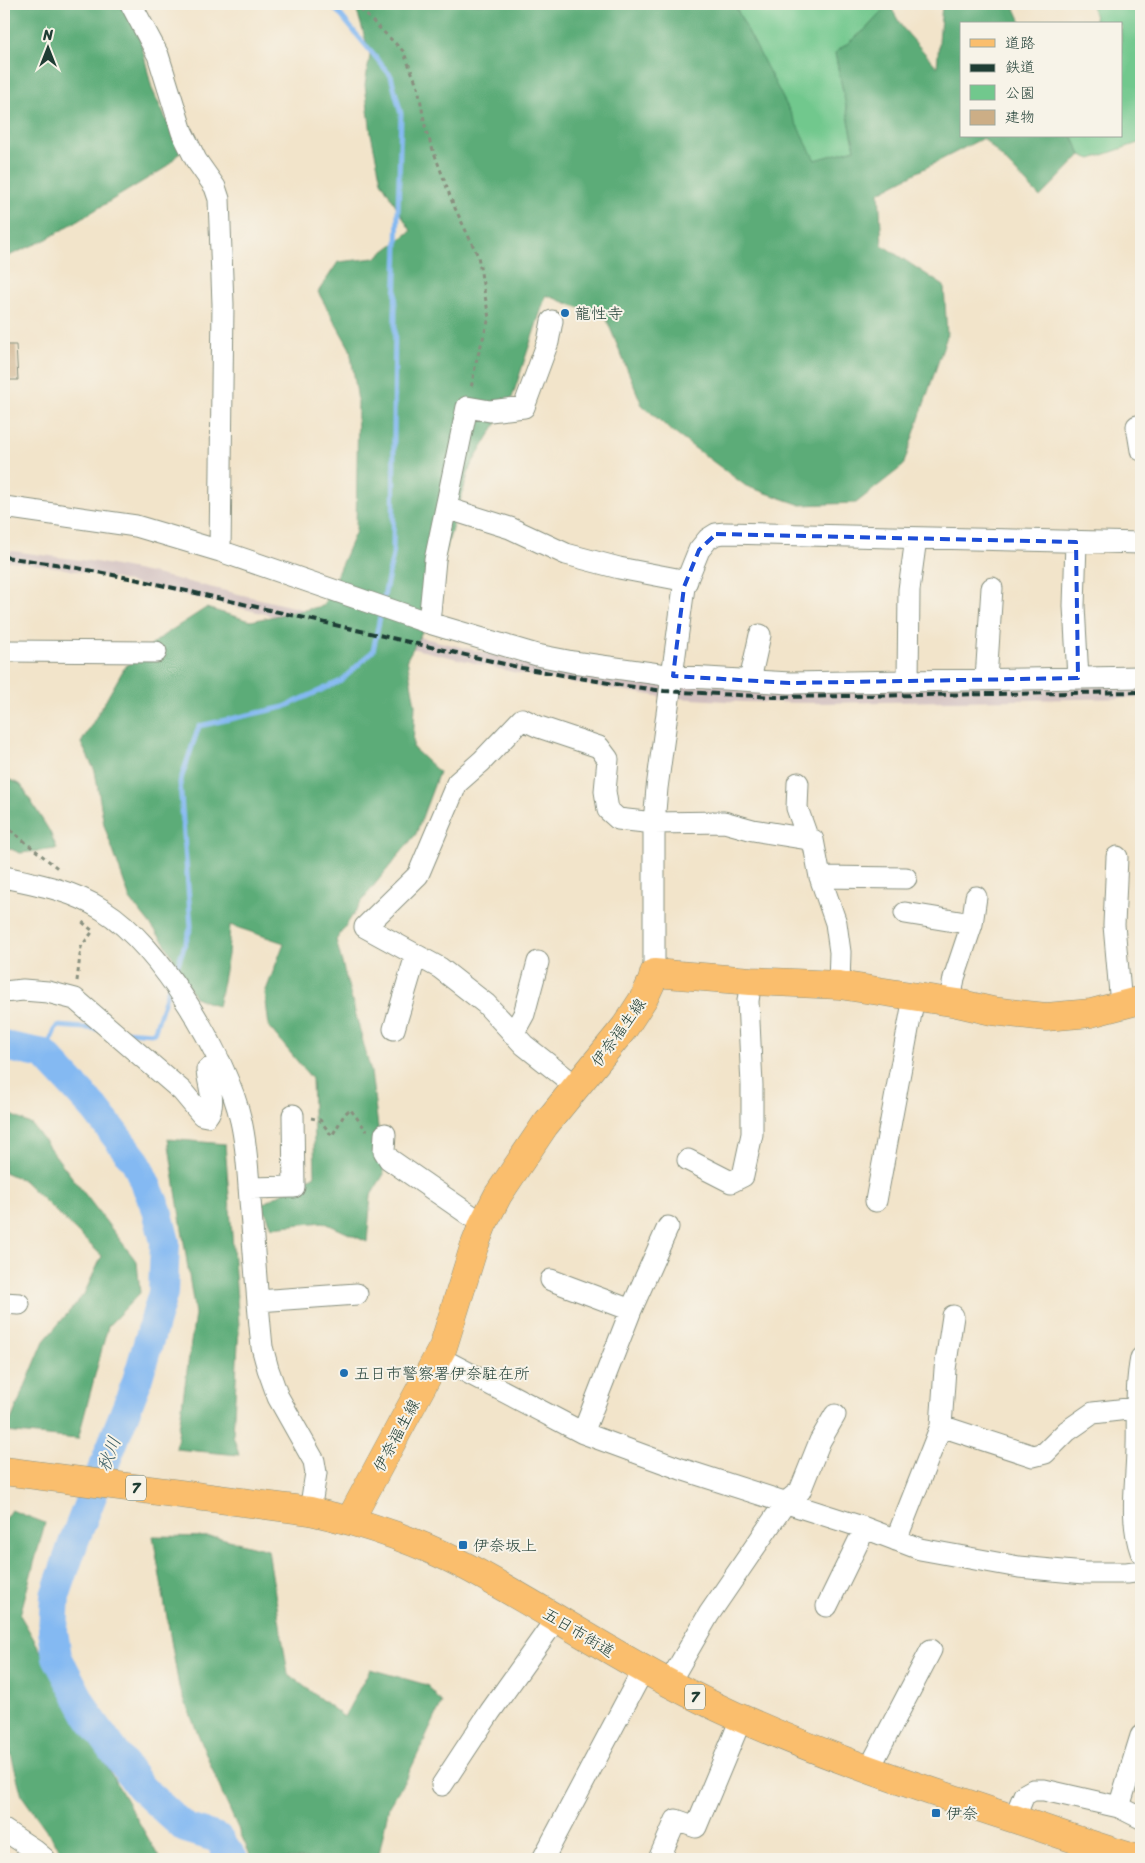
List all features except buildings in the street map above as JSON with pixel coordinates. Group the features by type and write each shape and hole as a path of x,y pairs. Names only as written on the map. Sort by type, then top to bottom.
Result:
{"main road":[{"path":"654,973 751,981 839,985 950,1002 992,1011 1046,1017 1091,1013 1131,1003"},
{"name":"伊奈福生線","path":"350,1520 444,1346 474,1247 483,1224 519,1160 545,1124 625,1028 652,981 654,973"},
{"name":"五日市街道","path":"4,1471 268,1505 310,1511 350,1520 424,1547 466,1566 643,1670 771,1732 868,1771 1138,1859"}],"street":[{"path":"131,4 158,55 182,132 196,160 215,187 219,199 223,304 220,551"},
{"path":"429,623 435,560 467,406 490,411 524,407 548,342 552,321"},
{"path":"1138,426 1141,450"},
{"path":"4,507 136,526 220,551 429,623 537,655 673,676 790,683 1141,677"},
{"path":"446,508 510,528 566,554 619,568 687,581"},
{"path":"654,973 654,823 657,788 684,587 699,550 708,539 716,534 725,532 1141,543"},
{"path":"908,681 909,590 916,538"},
{"path":"1076,542 1074,606 1078,678"},
{"path":"986,680 992,588"},
{"path":"750,680 760,635"},
{"path":"4,651 156,652"},
{"path":"577,1087 524,1045 486,1004 440,968 365,927 418,875 457,783 482,761 522,719 539,727 599,747 608,759 605,791 608,810 618,819 654,823 724,822 753,830 813,840 820,877 836,923 840,952 839,985"},
{"path":"798,783 797,808 808,839"},
{"path":"1117,857 1114,925 1131,1003"},
{"path":"4,877 77,896 104,910 122,924 142,944 165,972 198,1022 220,1062 234,1094 242,1122 262,1347 269,1375 284,1409 310,1452 315,1467 316,1478 310,1511"},
{"path":"820,877 906,878"},
{"path":"950,1002 954,978 972,924 976,897"},
{"path":"904,913 972,924"},
{"path":"394,1029 416,955"},
{"path":"513,1034 524,1014 538,962"},
{"path":"688,1160 731,1182 743,1176 752,1134 748,1001 751,981"},
{"path":"4,992 23,990 48,992 75,999 182,1091 202,1115 207,1116 211,1112 212,1104 207,1070 220,1062"},
{"path":"876,1201 914,997"},
{"path":"249,1188 294,1187 293,1115"},
{"path":"384,1139 384,1151 389,1159 483,1224"},
{"path":"583,1433 631,1310 668,1227"},
{"path":"551,1280 631,1310"},
{"path":"258,1301 357,1294"},
{"path":"896,1540 940,1426 945,1370 954,1316"},
{"path":"438,1357 583,1433 682,1469 865,1528 920,1549 1019,1567 1085,1573 1141,1571"},
{"path":"1141,1358 1136,1408 1138,1445 1134,1519 1136,1538 1141,1552"},
{"path":"940,1426 1033,1456 1045,1453 1068,1431 1093,1413 1136,1408"},
{"path":"669,1684 709,1614 785,1503 800,1491 820,1441 835,1415"},
{"path":"827,1606 865,1528"},
{"path":"442,1785 490,1712 556,1619"},
{"path":"868,1771 931,1650"},
{"path":"543,1859 643,1670"},
{"path":"658,1859 676,1820 696,1827 741,1719"},
{"path":"1119,1807 1141,1736"},
{"path":"1014,1819 1024,1795 1033,1790 1044,1790 1119,1807 1141,1818"},
{"path":"4,1830 45,1859"}],"path":[{"path":"355,4 403,51 418,88 426,131 453,204 478,256 489,318 476,362 467,406"},
{"path":"293,1115 320,1120 332,1136 344,1115 350,1109 368,1133 384,1139"}],"highlighted area":[{"path":"716,534 1076,542 1078,678 790,683 673,676 684,587 699,550"}],"shaded area":[{"path":"4,550 96,562 155,574 528,663 664,684 664,697 530,676 116,579 55,567 4,560"},
{"path":"677,685 1141,685 1141,698 819,703 743,702 675,698"}],"green space":[{"path":"4,4 127,4 139,34 152,89 181,151 165,168 47,239 4,258"},
{"path":"355,4 734,4 815,160 855,149 835,53 865,30 889,4 902,27 937,67 942,4 1013,4 1021,22 960,22 960,138 983,138 879,192 882,245 944,286 947,336 903,466 856,503 801,505 746,486 673,432 642,405 606,318 546,295 512,398 470,467 422,632 407,659 415,705 413,748 439,772 416,834 367,894 336,940 371,1072 384,1174 371,1195 367,1242 323,1222 272,1227 262,1204 315,1175 312,1079 269,1027 265,993 284,943 230,925 228,955 218,1007 195,997 164,942 130,899 104,825 95,771 81,743 125,667 164,635 206,608 251,621 323,606 356,531 358,401 350,349 318,292 338,262 375,258 411,231 381,181 371,134 365,85 370,55"},
{"path":"734,4 889,4 865,30 835,53 855,149 814,161"},
{"path":"1092,4 1141,4 1141,142 1091,159 1081,155 1073,138 1122,138 1122,22 1096,22"},
{"path":"983,138 1073,138 1081,155 1040,197"},
{"path":"4,777 21,785 50,832 57,849 20,853 4,846"},
{"path":"4,1111 32,1125 137,1262 140,1293 108,1326 78,1439 6,1432 44,1341 84,1294 102,1256 23,1180 4,1172"},
{"path":"168,1139 225,1144 239,1325 233,1435 239,1455 176,1449 195,1314"},
{"path":"11,1510 45,1523 20,1615 160,1859 67,1859 22,1796 4,1728 4,1520"},
{"path":"153,1536 217,1537 268,1550 288,1674 344,1717 370,1669 427,1685 442,1703 407,1777 389,1806 378,1859 252,1859 222,1793 179,1687"}],"waterway":[{"path":"327,4 338,12 391,76 401,114 395,309 393,555 383,601"},
{"path":"174,975 191,927 180,782 199,726 284,707 341,681 373,651 381,612"},
{"path":"122,1031 154,1033 169,987"},
{"path":"44,1054 57,1026 99,1029"},
{"name":"秋川","path":"4,1046 44,1054 95,1109 136,1162 157,1210 165,1242 163,1293 136,1384 74,1541 55,1596 53,1631 57,1657 88,1715 140,1787 185,1828 218,1838 233,1859"}],"railway":[{"path":"4,557 62,565 139,580 522,668 664,691 775,697 1141,692"}],"place":[{"name":"龍性寺","path":"565,313"},
{"name":"五日市警察署伊奈駐在所","path":"344,1373"},
{"name":"伊奈坂上","path":"463,1545"},
{"name":"伊奈","path":"936,1813"}]}
